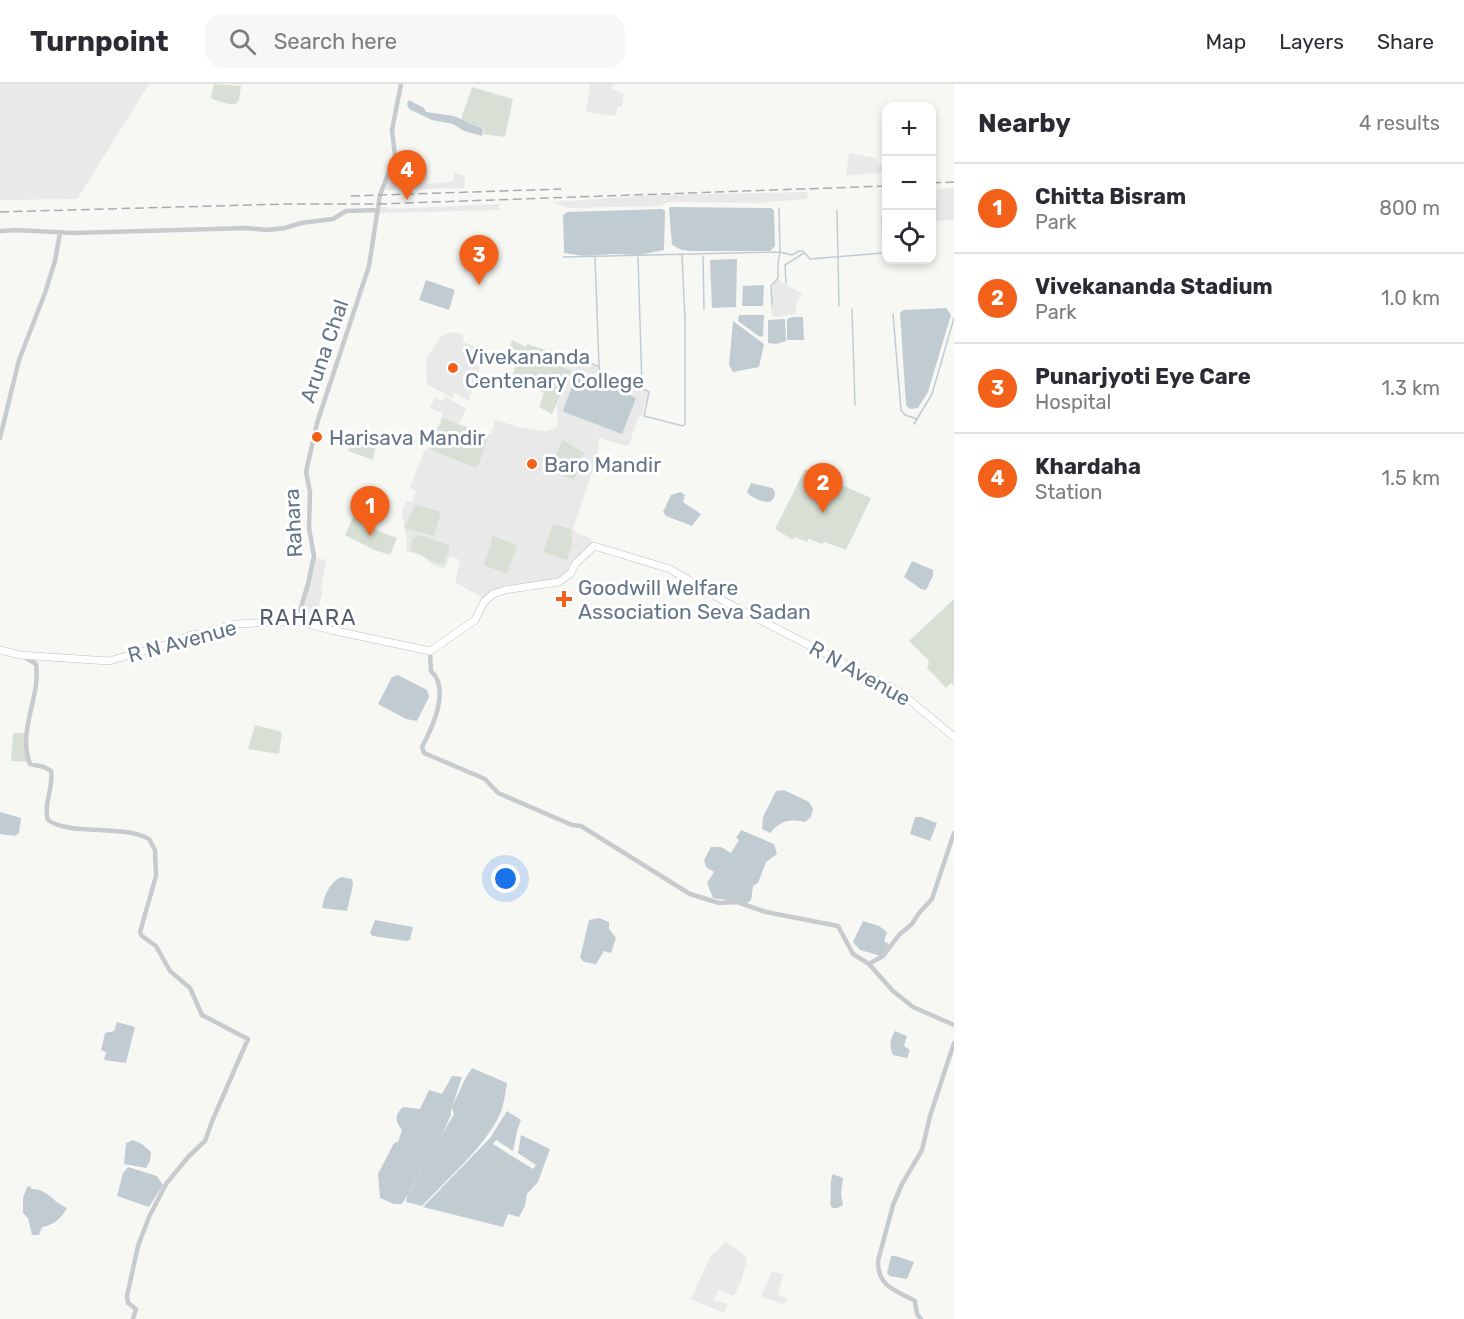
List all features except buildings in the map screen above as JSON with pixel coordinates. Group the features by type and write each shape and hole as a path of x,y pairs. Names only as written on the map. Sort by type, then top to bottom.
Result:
{"main road":[{"name":"R N Avenue","path":"0,650 20,655 109,661 172,643 190,635 202,634 235,624 297,621 430,651 475,620 484,602 493,594 559,582 571,573 575,564 594,546 670,569 728,603 900,692 954,737"}],"street":[{"name":"Aruna Chal","path":"317,423 363,289 372,253 382,190 395,156 392,130 401,84"},
{"path":"0,231 60,233 213,231 247,228 267,230 333,219 346,211 378,210"},
{"path":"0,438 9,408 16,369 45,293 55,261 60,233"},
{"name":"Rahara","path":"297,621 314,556 309,528 310,492 306,472 317,423"},
{"path":"430,651 431,671 435,675 439,690 436,720 422,747 424,753 485,779 498,794 587,829 690,894 719,903 737,902 766,912 838,926 853,954 869,964 893,991 913,1007 954,1025"},
{"path":"20,655 36,664 37,674 26,733 30,764 44,766 51,771 48,820 62,825 127,832 149,839 155,849 156,876 140,932 142,936 156,945 170,971 189,988 202,1015 248,1038 214,1116 206,1141 189,1156 166,1184 149,1217 138,1246 128,1296 128,1303 136,1309 133,1319"},
{"path":"869,964 883,956 932,899 954,833"},
{"path":"921,1319 917,1314 915,1301 891,1290 886,1284 878,1261 898,1195 922,1150 930,1116 954,1042"}],"shaded area":[{"path":"0,84 149,84 77,199 0,200"},
{"path":"214,84 241,86 239,100 236,104 212,99"},
{"path":"590,84 613,84 612,89 624,94 622,106 618,107 615,116 586,112"},
{"path":"472,87 513,99 505,137 483,134 484,129 461,119"},
{"path":"409,100 424,108 426,112 454,116 483,129 482,136 464,131 453,124 432,120 409,109 407,104"},
{"path":"397,151 411,156 409,171 428,172 427,184 453,181 454,173 465,176 464,188 384,190"},
{"path":"849,153 876,158 878,165 882,165 882,172 846,176"},
{"path":"954,188 954,220 936,221 937,189"},
{"path":"807,192 808,199 756,203 668,202 660,206 570,208 552,202 656,195"},
{"path":"499,204 499,210 378,213 379,207 389,209"},
{"path":"670,207 771,208 774,210 775,246 770,251 682,250 672,245"},
{"path":"662,209 665,211 664,250 639,255 584,256 564,253 563,215 567,212"},
{"path":"737,259 736,307 712,308 710,260"},
{"path":"777,279 802,294 796,303 796,314 773,317 771,309 773,285"},
{"path":"426,280 455,290 449,310 419,300"},
{"path":"764,285 763,306 742,306 743,286"},
{"path":"946,308 951,315 928,392 918,408 910,409 906,405 900,313 903,310"},
{"path":"739,315 764,315 763,336 760,337 738,321"},
{"path":"803,317 804,340 787,340 787,319"},
{"path":"785,319 786,341 776,344 768,343 768,320"},
{"path":"733,321 764,344 759,367 733,372 729,365"},
{"name":"Vivekananda Centenary College","path":"452,332 464,335 463,342 485,350 469,401 455,393 452,398 427,384 427,357 440,337"},
{"path":"512,340 526,347 527,344 549,351 561,358 559,365 572,371 552,414 539,407 544,393 529,387 514,386 512,376 516,364 505,360"},
{"path":"561,358 571,362 579,359 648,392 642,415 638,418 629,445 599,438 597,458 573,528 576,532 591,539 592,545 587,547 571,573 561,580 506,589 486,600 455,582 460,560 450,556 444,569 434,566 421,555 406,551 407,541 402,511 405,503 412,502 416,491 410,488 443,413 430,408 435,397 442,401 445,396 466,409 459,424 491,434 495,420 523,428 547,431 558,426 557,405 572,371 559,365"},
{"path":"578,372 636,398 622,434 564,412"},
{"path":"443,418 488,437 475,468 430,449"},
{"path":"352,436 376,445 373,460 348,451"},
{"path":"563,440 584,453 574,480 549,470"},
{"path":"805,469 871,498 846,550 825,542 822,544 809,539 807,542 794,537 793,540 775,529"},
{"path":"751,483 772,488 775,492 774,498 767,502 751,496 747,492"},
{"path":"680,492 685,495 683,502 701,514 692,526 666,516 663,512 671,495"},
{"path":"415,505 441,512 434,536 404,528"},
{"path":"354,516 376,530 397,538 390,555 374,550 345,535"},
{"path":"553,524 571,529 572,544 567,560 543,552"},
{"path":"418,535 449,545 444,563 438,564 411,550 412,540"},
{"path":"493,536 517,545 507,574 484,565"},
{"path":"314,558 326,560 321,589 323,590 314,623 301,619"},
{"path":"912,561 933,570 933,576 926,590 904,577"},
{"path":"954,599 954,686 951,683 946,688 927,668 929,661 909,641"},
{"path":"398,675 427,690 429,697 417,721 406,719 378,704 392,677"},
{"path":"255,725 282,732 279,754 248,749"},
{"path":"13,733 24,733 28,762 11,761"},
{"path":"784,790 809,802 813,809 811,817 805,822 794,821 778,825 770,833 762,829 763,817 776,791"},
{"path":"0,812 21,818 19,833 15,836 0,834"},
{"path":"915,817 937,823 930,841 910,834"},
{"path":"741,830 774,844 777,854 766,862 758,883 753,886 751,900 747,903 713,898 707,883 714,872 706,867 704,860 711,847 721,847 731,853 739,840 736,838"},
{"path":"341,877 352,879 353,885 347,911 322,908 328,890"},
{"path":"599,918 609,922 609,929 616,938 611,953 604,951 596,964 584,962 580,958 589,920"},
{"path":"375,920 413,927 410,940 373,936 370,933"},
{"path":"863,921 879,926 887,932 884,941 889,944 881,956 860,950 853,942"},
{"path":"117,1022 135,1027 126,1063 104,1060 106,1052 101,1050 105,1033 114,1031"},
{"path":"895,1031 907,1036 904,1046 910,1050 907,1058 893,1055 891,1043"},
{"path":"472,1068 507,1083 499,1116 474,1152 422,1206 406,1202 407,1196 439,1141 402,1204 394,1204 380,1198 378,1174 394,1143 398,1142 402,1130 397,1116 403,1107 420,1109 429,1090 442,1094 452,1076 462,1077 452,1107","holes":["451,1107 454,1114 442,1135 451,1115"]},
{"path":"507,1111 521,1120 513,1151 496,1140 493,1144 533,1169 536,1165 518,1153 521,1135 550,1149 538,1182 527,1194 525,1206 519,1217 508,1214 503,1227 423,1207 490,1138"},
{"path":"133,1140 151,1152 146,1168 124,1164 126,1143"},
{"path":"128,1167 157,1176 163,1185 149,1207 117,1196 123,1173"},
{"path":"833,1174 843,1178 841,1193 843,1205 837,1208 832,1208 830,1204"},
{"path":"31,1186 31,1189 46,1193 67,1208 56,1221 42,1227 39,1235 32,1235 28,1218 23,1213 23,1198 27,1187"},
{"path":"726,1242 740,1251 747,1259 742,1279 734,1296 718,1290 714,1300 728,1304 724,1313 691,1299 710,1257"},
{"path":"891,1256 914,1262 907,1279 890,1276 887,1273"},
{"path":"772,1271 783,1274 778,1295 788,1299 785,1304 761,1297"}],"waterway":[{"path":"772,305 771,286 778,278 780,252 779,208"},
{"path":"837,210 839,306"},
{"path":"563,257 780,252 792,255 803,251 810,259 882,253"},
{"path":"786,283 785,265 804,253"},
{"path":"551,351 572,360 578,357 599,367 600,371 649,392 644,416 683,426 685,424 685,319 682,255"},
{"path":"703,256 704,309"},
{"path":"595,257 599,366"},
{"path":"638,257 642,387"},
{"path":"852,309 855,405"},
{"path":"893,314 901,410 905,415 917,419"},
{"path":"914,424 932,394 954,318"}],"railway":[{"path":"936,183 954,182"},
{"path":"0,212 287,204 379,204 882,186"},
{"path":"351,196 561,189"}],"place":[{"name":"Khardaha","path":"407,200"},
{"name":"Punarjyoti Eye Care","path":"479,285"},
{"name":"Vivekananda Centenary College","path":"453,368"},
{"name":"Harisava Mandir","path":"317,437"},
{"name":"Baro Mandir","path":"532,464"},
{"name":"Vivekananda Stadium","path":"823,513"},
{"name":"Chitta Bisram","path":"370,536"},
{"name":"Goodwill Welfare Association Seva Sadan","path":"564,599"}],"district":[{"name":"RAHARA","path":"308,617"}]}
